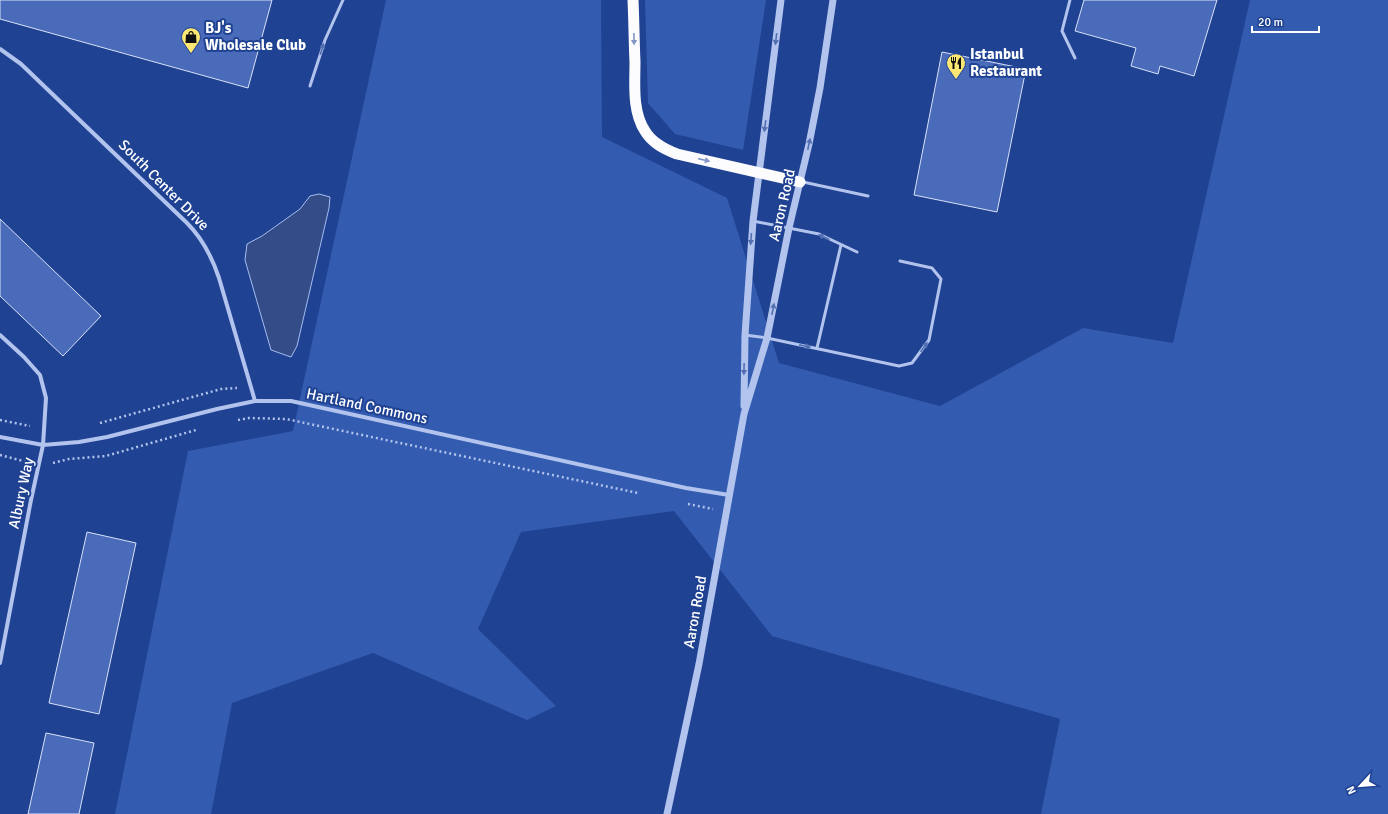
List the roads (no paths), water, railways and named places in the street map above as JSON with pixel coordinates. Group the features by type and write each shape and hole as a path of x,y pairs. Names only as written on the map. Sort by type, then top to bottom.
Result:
{"highway":[{"path":"633,0 636,99 640,121 647,134 657,145 666,150 800,182"}],"street":[{"name":"Aaron Road","path":"744,414 745,335 753,221 781,0"},
{"name":"Aaron Road","path":"667,814 700,664 744,414 767,338 789,228 820,88 833,0"},
{"name":"South Center Drive","path":"0,49 21,64 176,212 203,241 215,264 255,401"},
{"name":"Albury Way","path":"0,335 40,375 46,398 43,445 0,663"},
{"name":"Hartland Commons","path":"0,437 43,445 79,442 108,437 217,409 255,401 291,401 729,495"}],"lane":[{"path":"310,86 324,40 343,0"},
{"path":"1070,0 1062,31 1075,58"},
{"path":"800,182 868,196"},
{"path":"753,221 819,234 856,252"},
{"path":"817,348 841,245"},
{"path":"745,335 817,348 899,366 912,364 929,340 941,279 932,268 900,261"}],"place":[{"name":"BJ's Wholesale Club","path":"191,54"},
{"name":"Istanbul Restaurant","path":"956,80"}]}
